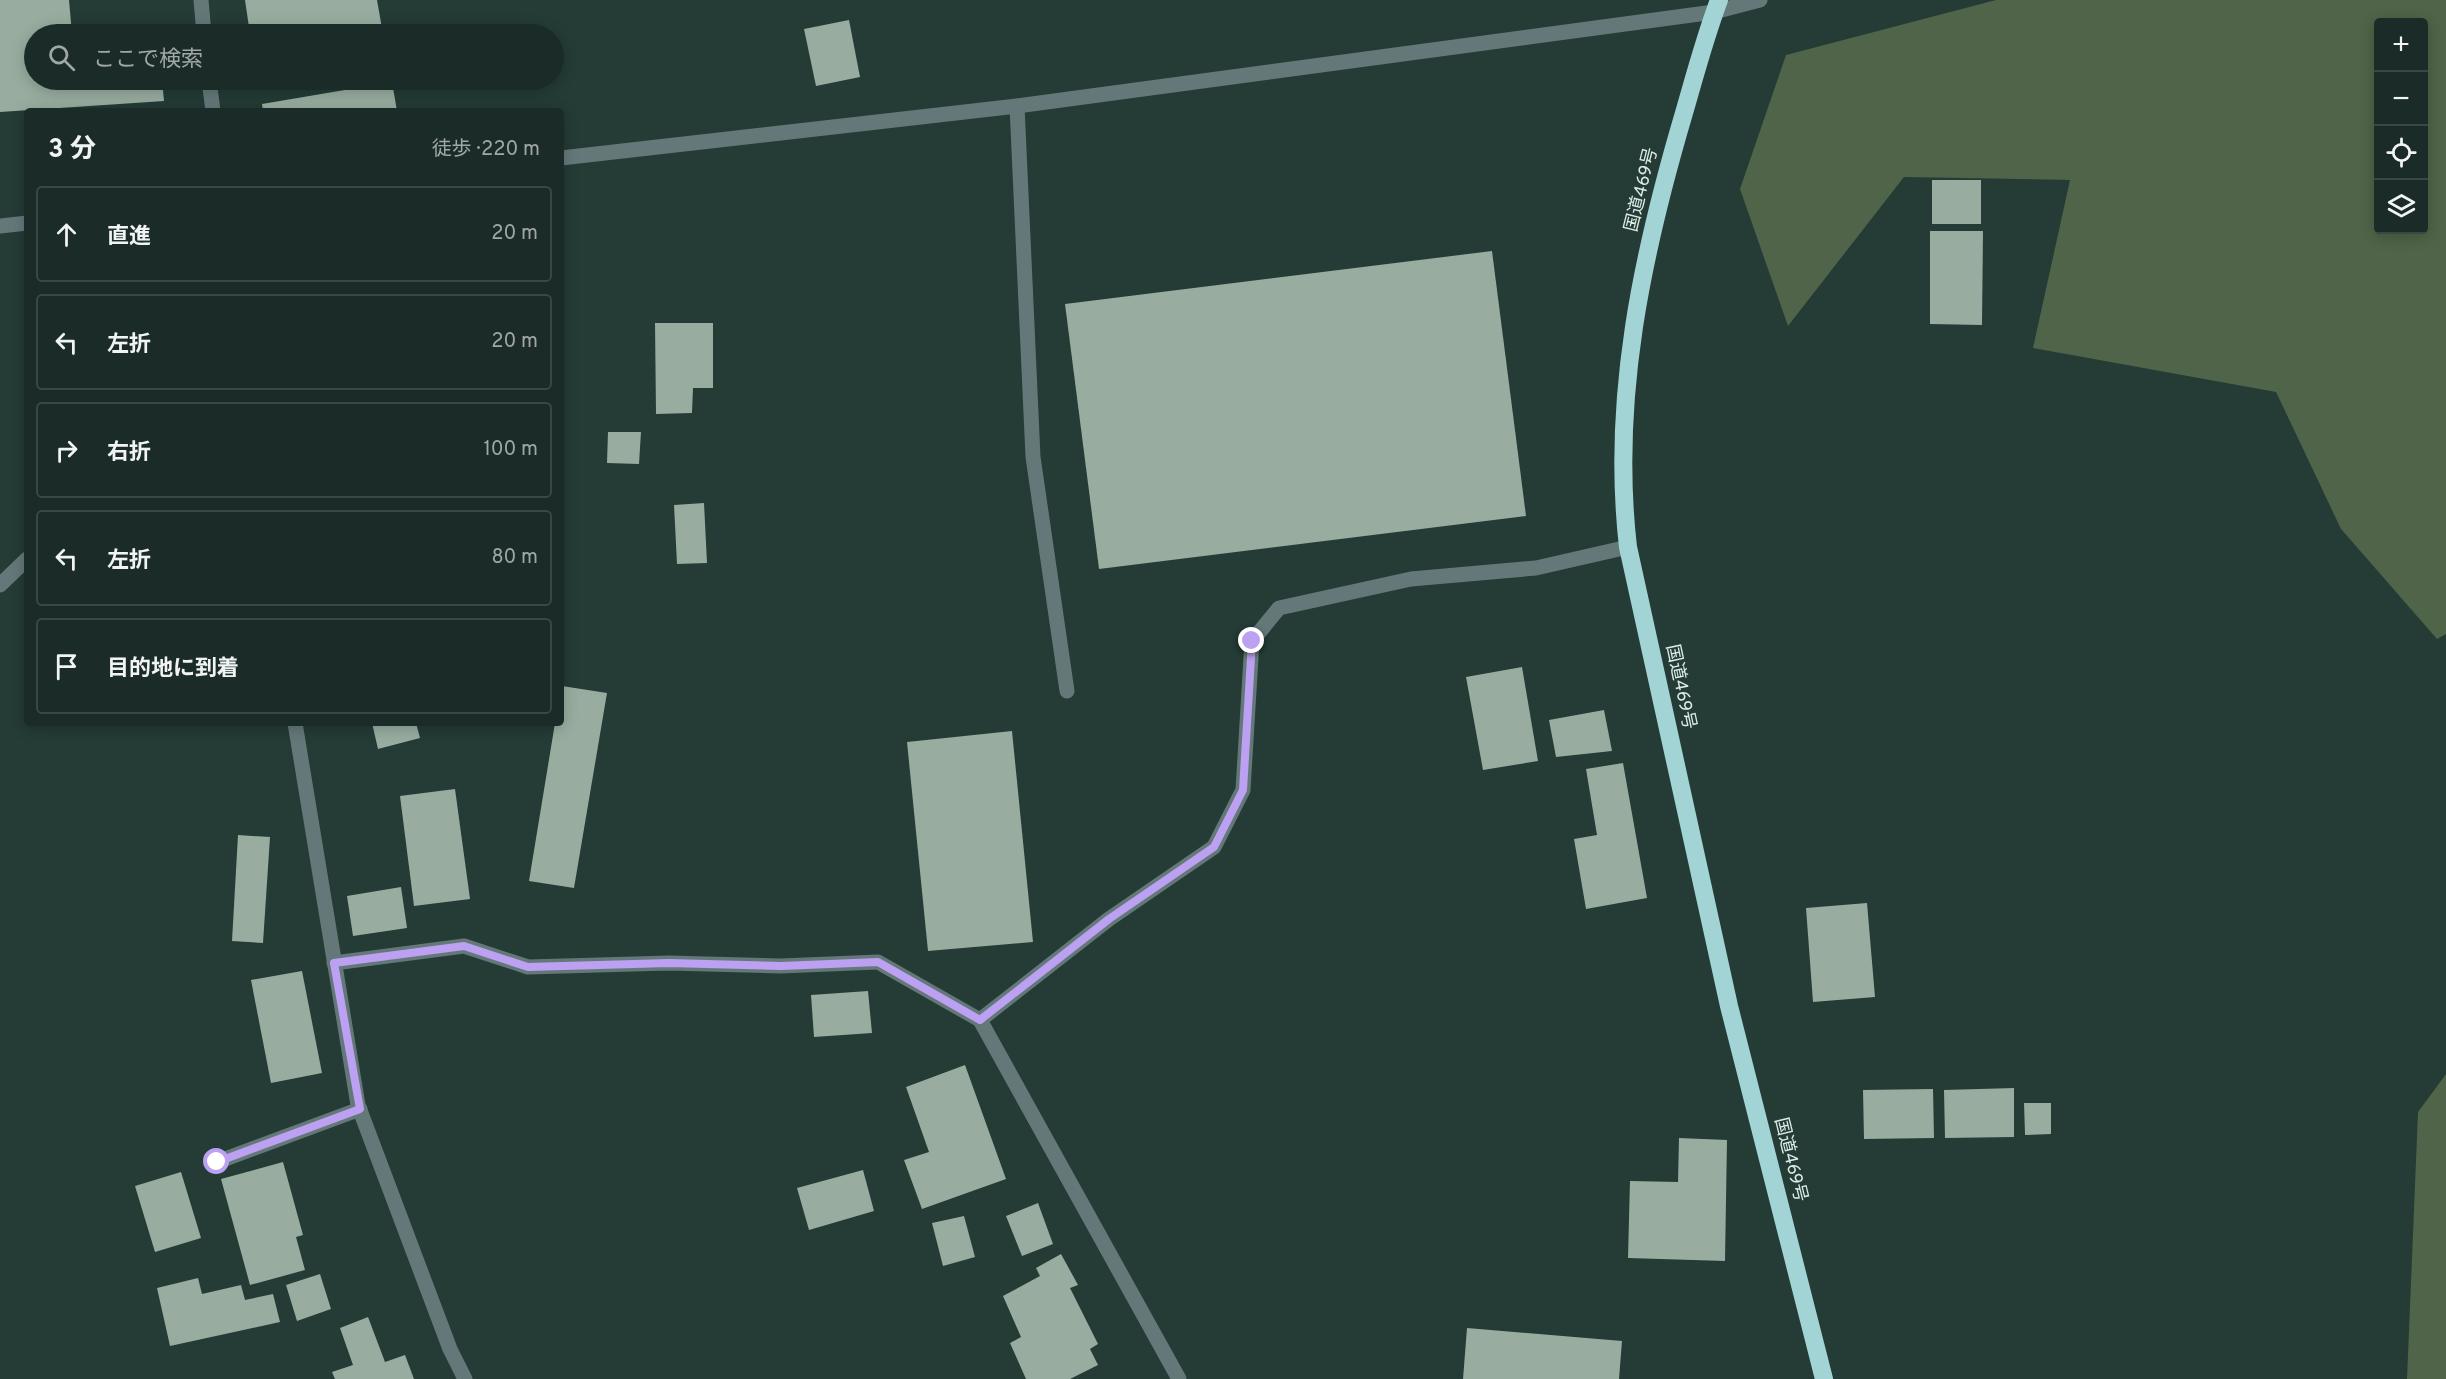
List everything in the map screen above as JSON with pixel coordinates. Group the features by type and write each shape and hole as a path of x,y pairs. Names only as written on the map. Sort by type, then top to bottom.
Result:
{"highway":[{"name":"国道469号","path":"1716,6 1661,190 1629,349 1622,497 1628,548 1729,1006 1824,1379"}],"street":[{"path":"201,0 203,24"},
{"path":"564,158 1017,106 1760,0"},
{"path":"210,90 213,108"},
{"path":"1017,106 1033,457 1067,691"},
{"path":"0,226 24,223"},
{"path":"980,1020 1109,919 1214,847 1243,790 1252,641 1279,608 1411,579 1536,568 1628,548"},
{"path":"0,585 24,562"},
{"path":"296,726 360,1109 446,1338 465,1379"},
{"path":"334,963 464,946 528,967 669,963 781,966 878,962 980,1020 1179,1379"},
{"path":"217,1162 360,1109"}],"green space":[{"path":"1996,0 2446,0 2446,634 2437,639 2341,529 2276,392 2033,348 2070,180 1904,177 1788,326 1740,189 1786,55"},
{"path":"2446,1074 2446,1379 2407,1379 2418,1112"}],"building":[{"path":"0,0 69,0 71,24 24,24 24,90 163,90 164,101 24,108 24,110 0,112"},
{"path":"245,0 377,0 381,24 249,24"},
{"path":"849,20 860,77 816,86 804,29"},
{"path":"345,90 393,90 396,108 263,108 262,104"},
{"path":"1932,180 1981,180 1981,224 1932,224"},
{"path":"1930,231 1983,231 1982,325 1930,324"},
{"path":"1492,251 1526,516 1099,569 1065,304"},
{"path":"655,323 713,323 713,388 693,388 692,413 656,414"},
{"path":"608,432 641,432 639,464 607,463"},
{"path":"704,503 707,563 677,564 674,505"},
{"path":"1522,667 1538,761 1483,770 1466,677"},
{"path":"564,686 607,693 574,888 529,881 555,726 564,726"},
{"path":"1604,710 1612,751 1556,757 1549,720"},
{"path":"373,726 417,726 420,738 378,749"},
{"path":"1012,731 1033,942 928,951 907,742"},
{"path":"1623,763 1647,898 1586,909 1574,839 1597,835 1586,769"},
{"path":"455,789 470,899 414,906 400,796"},
{"path":"238,835 270,837 263,943 232,941"},
{"path":"401,887 407,928 353,936 347,896"},
{"path":"1867,903 1875,997 1813,1002 1806,908"},
{"path":"302,971 322,1073 271,1083 251,980"},
{"path":"868,991 872,1033 814,1037 811,995"},
{"path":"965,1065 1006,1179 922,1209 904,1160 929,1152 906,1087"},
{"path":"2014,1088 2014,1137 1945,1138 1944,1090"},
{"path":"1933,1089 1934,1138 1864,1139 1863,1090"},
{"path":"2024,1103 2051,1103 2051,1134 2025,1135"},
{"path":"1679,1138 1727,1140 1725,1261 1628,1258 1630,1181 1678,1182"},
{"path":"283,1162 303,1235 296,1237 305,1270 250,1285 221,1179"},
{"path":"863,1170 874,1211 809,1230 797,1188"},
{"path":"181,1172 201,1238 155,1252 135,1186"},
{"path":"1038,1203 1053,1244 1022,1256 1006,1216"},
{"path":"964,1216 975,1257 943,1266 932,1223"},
{"path":"1061,1254 1078,1285 1070,1288 1098,1344 1090,1349 1098,1365 1070,1379 1026,1379 1010,1343 1021,1337 1003,1296 1040,1276 1036,1268"},
{"path":"320,1274 331,1309 297,1321 286,1285"},
{"path":"198,1278 202,1294 241,1285 245,1300 273,1294 280,1322 170,1346 157,1288"},
{"path":"368,1317 385,1362 405,1355 414,1379 335,1379 332,1372 353,1365 340,1328"},
{"path":"1467,1328 1622,1341 1619,1379 1463,1379"}],"route":[{"path":"217,1162 360,1109 334,963 464,946 528,967 669,963 781,966 878,962 980,1020 1109,919 1214,847 1243,790 1252,641"}]}
